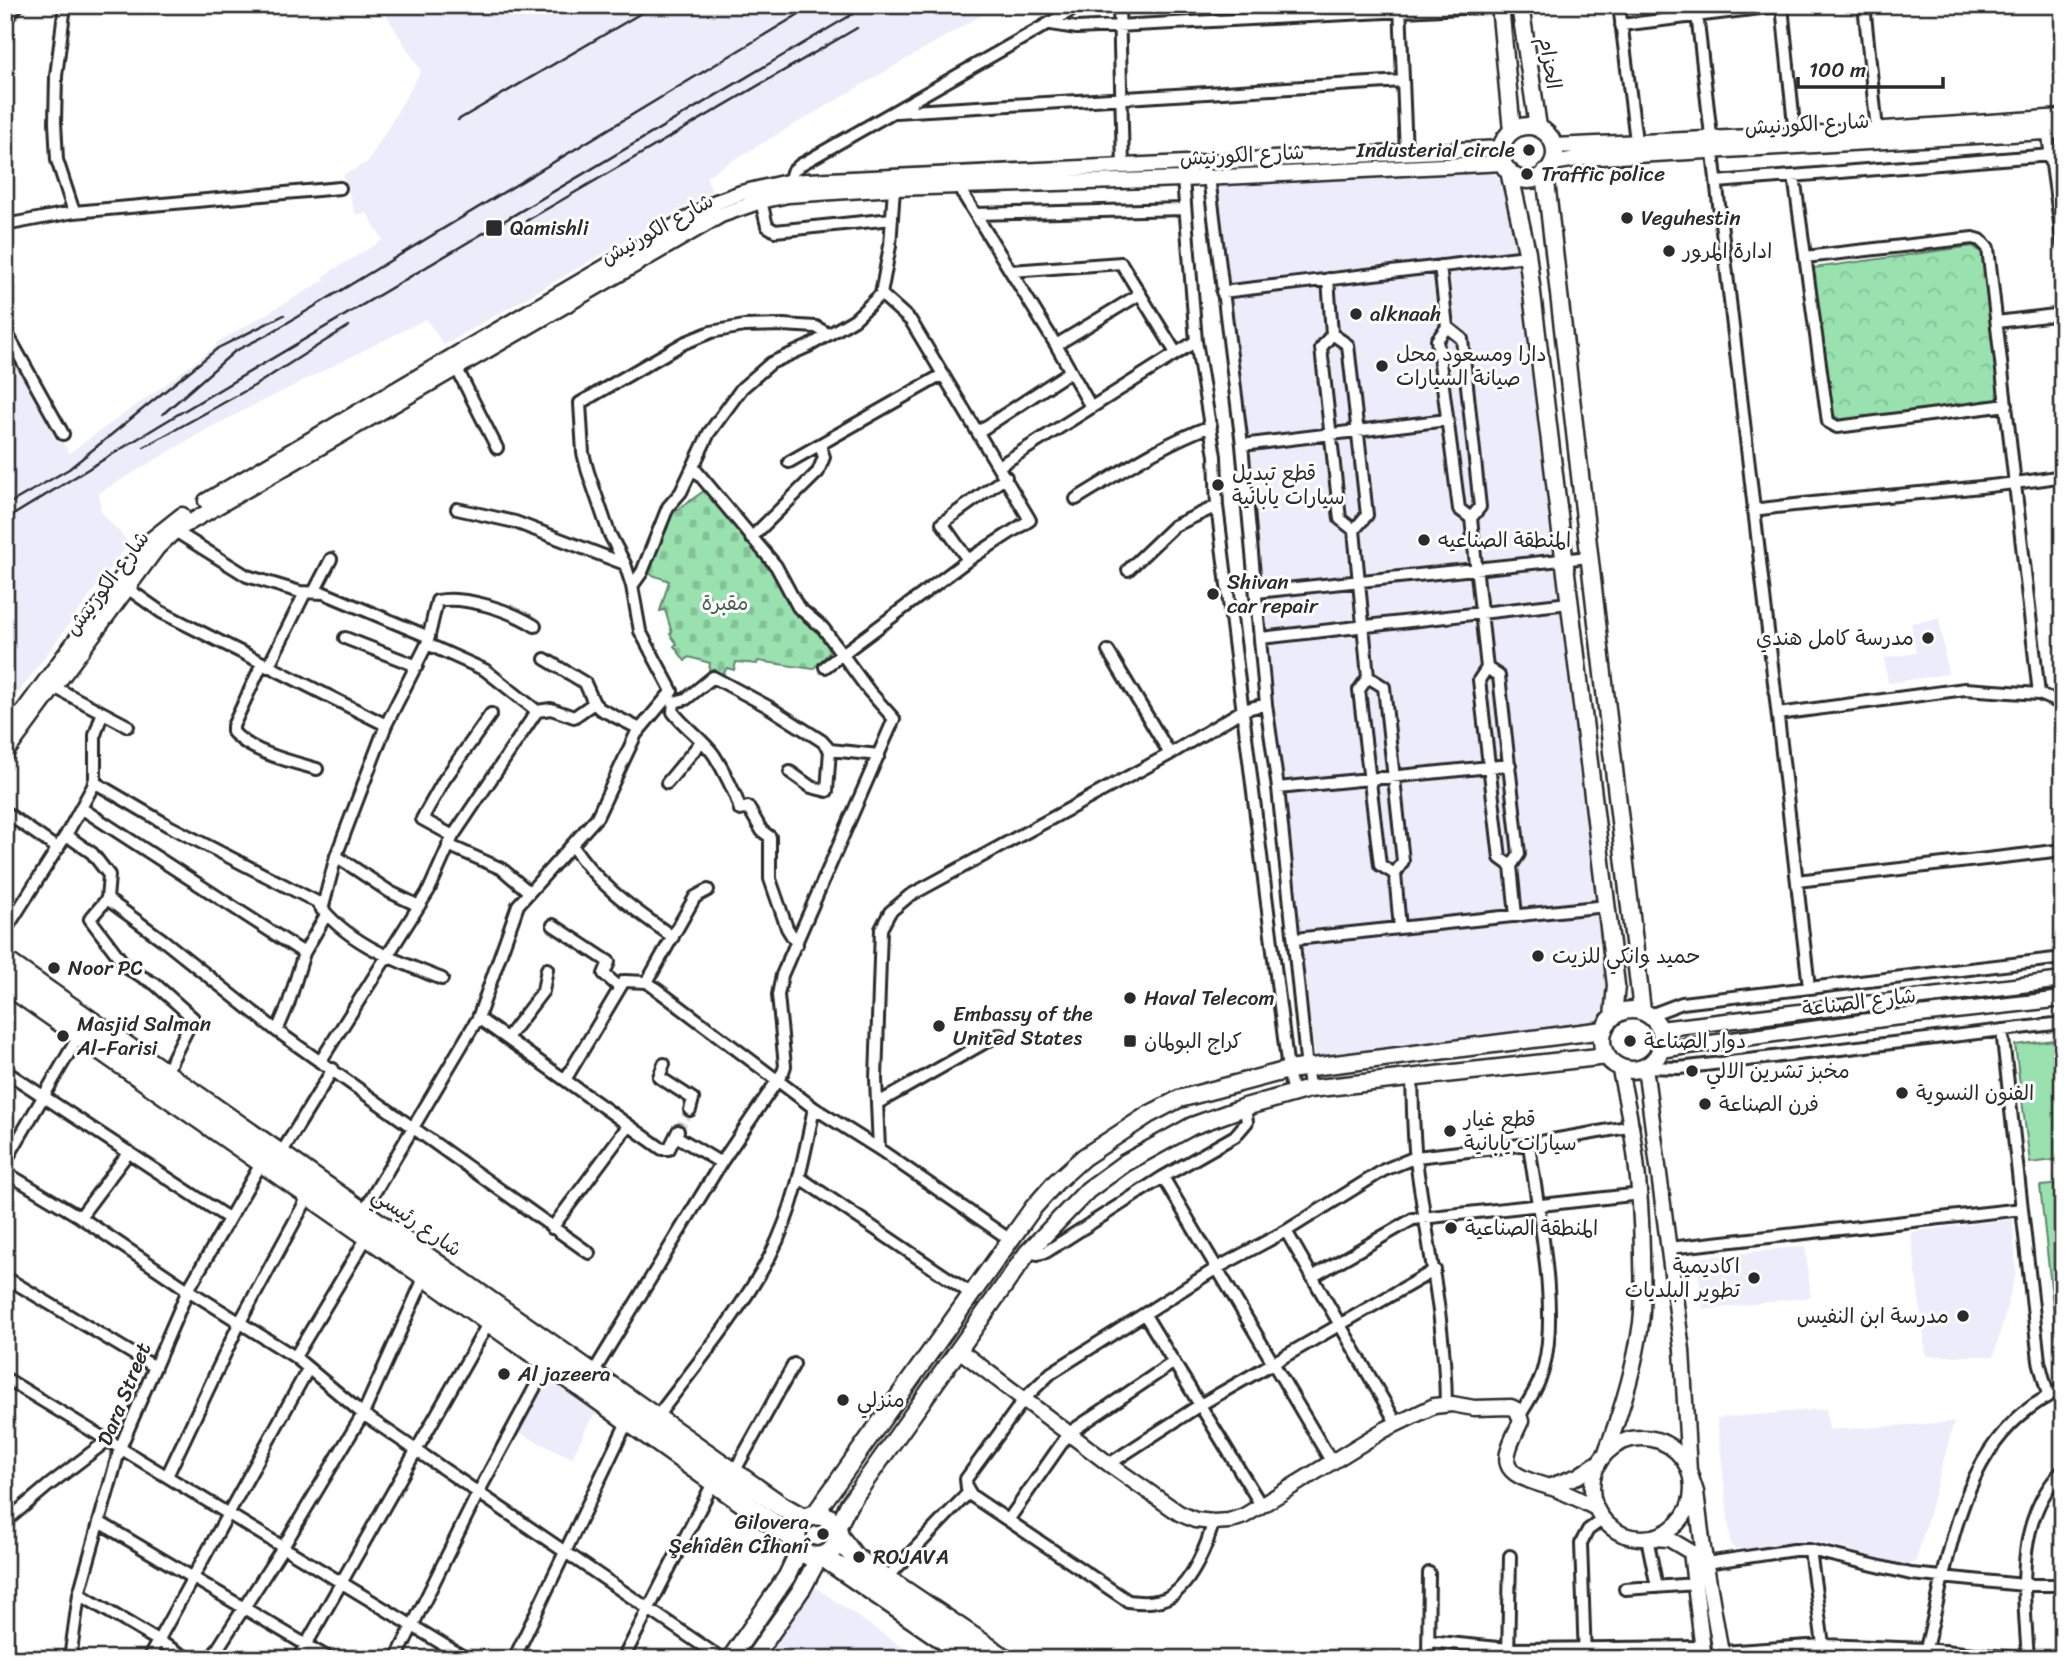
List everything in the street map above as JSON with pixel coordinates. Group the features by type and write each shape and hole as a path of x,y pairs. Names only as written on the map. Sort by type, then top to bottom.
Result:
{"highway":[{"name":"شارع رئيسي","path":"5,961 165,1074 271,1158 309,1195 363,1223 425,1276 714,1481 808,1555 821,1556 972,1659"},
{"name":"شارع رئيسي","path":"5,983 271,1158 363,1223 593,1373 781,1506 809,1517 828,1517 855,1558 1005,1659"},
{"path":"798,1545 797,1529 809,1517"},
{"path":"821,1556 834,1549 838,1532"}],"main road":[{"name":"الحزام","path":"1520,5 1538,128"},
{"path":"1500,6 1512,131"},
{"path":"838,1532 849,1504 1028,1252 1088,1190 1125,1163 1192,1126 1245,1107 1301,1092 1613,1061 1632,1069 1645,1067 1660,1051 1660,1029 1646,1013 1589,557 1549,168 1555,146 1551,138 1538,128 1525,126 1512,131 1505,138 1505,161 1526,241 1616,985 1603,1048 1613,1061"},
{"path":"1505,161 1527,179 1534,179 1549,168"},
{"path":"809,1517 1009,1239 1043,1196 1071,1168 1109,1139 1160,1108 1179,1099 1288,1070 1608,1023 1627,1010 1646,1013"},
{"path":"1009,1239 1028,1252"},
{"path":"730,1659 787,1576 798,1545"},
{"path":"752,1659 803,1587 821,1556"}],"street":[{"path":"5,20 18,5"},
{"path":"65,5 56,76 55,122 57,160 74,212"},
{"path":"788,189 792,172 800,165 1081,5"},
{"path":"1119,5 1123,167"},
{"path":"1619,5 1636,141"},
{"path":"1864,5 1877,130"},
{"path":"1051,24 1077,28 1400,8 1500,6"},
{"path":"1621,25 1696,10 1784,6 1796,135"},
{"path":"1400,8 1406,153"},
{"path":"1696,10 1809,987"},
{"path":"896,111 1403,81"},
{"name":"شارع الكورنيش","path":"1555,146 1636,141 1713,145 2052,127 2063,117"},
{"path":"2052,127 2057,154 2063,245"},
{"name":"شارع الكورنيش","path":"1549,168 1583,158 1796,135 1877,130 2052,127"},
{"name":"شارع الكورنيش","path":"5,754 54,687 148,542 172,521 716,202 741,192 1123,167 1406,153 1505,161"},
{"path":"1717,182 2057,154"},
{"name":"شارع الكورنيش","path":"5,736 93,625 127,588 157,548 175,531 722,215 788,189 1183,180 1505,161"},
{"path":"1195,163 1209,177 1242,445 1266,704 1278,789 1308,1069 1301,1092 1288,1070 1217,506 1215,456 1196,341 1183,180 1195,163"},
{"path":"1794,176 1826,416 1830,425 1837,427 2007,405"},
{"path":"958,186 1091,407"},
{"path":"5,225 74,212 340,188"},
{"path":"632,586 642,572 668,507 681,492 709,433 742,388 771,363 809,346 861,314 881,295 894,188"},
{"path":"761,201 767,226 775,231 892,219"},
{"path":"976,214 1185,209"},
{"path":"1805,257 1973,238 1980,240 1988,248 2039,694"},
{"path":"1222,292 1527,256"},
{"path":"1011,271 1121,263 1176,354"},
{"path":"1440,266 1447,327 1437,340 1459,509 1471,518"},
{"path":"1328,279 1332,334 1321,348 1340,519 1354,530 1368,677 1359,690 1380,865 1395,874"},
{"path":"1056,345 1140,294"},
{"path":"825,667 968,560 1030,520 911,321 881,295"},
{"path":"1997,322 2063,314"},
{"path":"797,944 787,928 770,879 770,837 762,831 748,807 740,810 714,754 673,712 670,700 672,691 640,631 625,564 609,533 583,453 580,403 684,343 719,330 783,325 816,327 828,334"},
{"path":"1447,327 1462,339 1480,507 1471,518 1487,668 1479,680 1500,858 1511,866"},
{"path":"5,330 63,434"},
{"path":"1332,334 1348,345 1367,515 1354,530"},
{"path":"999,466 1196,341"},
{"path":"456,368 497,448"},
{"path":"978,432 1071,371"},
{"path":"789,462 942,375"},
{"path":"1242,445 1447,420"},
{"path":"1076,499 1153,454 1211,426"},
{"path":"751,538 818,472 824,457 820,445"},
{"path":"593,1373 721,1163 785,1066 779,986 894,719 869,691 823,628 798,607 776,566 693,467"},
{"path":"968,560 942,523 1006,477"},
{"path":"1754,510 2063,477"},
{"path":"1128,570 1174,526 1217,506"},
{"path":"457,509 515,522 625,564"},
{"path":"175,531 247,576 310,593 324,593 428,641 485,670 537,711 551,709 574,717 594,703"},
{"path":"1256,592 1589,557"},
{"path":"317,769 269,754 237,737 233,726 265,665 331,559"},
{"path":"127,588 161,612 386,725"},
{"path":"277,1031 304,953 324,913 335,856 386,725 428,641 437,601 447,599 513,613 535,625"},
{"path":"1261,639 1569,603"},
{"path":"345,638 417,666"},
{"path":"1108,651 1170,754"},
{"path":"545,659 585,683 594,703 600,709 640,729"},
{"path":"1487,668 1499,676 1510,765 1519,854 1511,866 1516,916"},
{"path":"295,1357 414,1127 478,1018 518,905 597,817 640,729 670,700 687,699 713,677 767,706 822,741 830,750 879,755"},
{"path":"1368,677 1384,687 1403,861 1395,874 1400,928"},
{"path":"54,687 128,726"},
{"path":"1778,714 1965,689 2039,694 2063,704"},
{"path":"879,1149 876,1079 881,929 890,912 909,896 1170,754 1242,710 1266,704"},
{"path":"320,1062 429,890 451,841 537,711"},
{"path":"5,931 58,849 94,782 95,735 102,714"},
{"path":"491,714 444,780 422,819 451,841 502,869 530,892"},
{"path":"667,783 701,742"},
{"path":"790,772 811,788 827,791 830,750"},
{"path":"1278,789 1510,765"},
{"path":"94,782 159,821 317,902 324,913 339,926 386,957 442,979"},
{"path":"81,808 304,953"},
{"path":"5,812 58,849"},
{"path":"66,835 92,853 109,875 107,899 90,919 127,968 155,984 193,1018 165,1074"},
{"path":"572,845 584,864 604,886 673,937"},
{"path":"1797,881 2063,849"},
{"path":"335,856 390,892 419,906"},
{"path":"647,982 695,897 708,890"},
{"path":"107,899 277,1031 589,1252"},
{"path":"1295,939 1606,906"},
{"path":"553,925 609,961 604,974 619,987"},
{"path":"1646,1013 1682,1003 2063,958"},
{"path":"507,1038 543,991 547,969"},
{"path":"1660,1029 2063,980"},
{"path":"565,1080 624,981 647,982 814,1108 879,1149 1009,1239"},
{"name":"شارع الصناعة","path":"1660,1051 1884,1019 2063,999"},
{"path":"478,1018 664,1150 669,1149 677,1134 721,1163"},
{"path":"1647,1538 1668,1530 1685,1514 1691,1501 1692,1486 1682,1350 1645,1067 1679,1068 2063,1023"},
{"path":"2002,1030 2039,1361 2048,1395"},
{"path":"5,1162 80,1034"},
{"path":"878,1103 1000,1034"},
{"path":"1585,1654 1581,1544 1599,1514 1592,1485 1626,1393 1641,1321 1641,1194 1633,1126 1613,1061"},
{"path":"664,1064 659,1077 693,1099 690,1110"},
{"name":"Dara Street","path":"70,1659 79,1594 120,1448 188,1290 228,1218 333,1069"},
{"path":"5,1071 228,1218"},
{"path":"1412,1079 1416,1157 1435,1270 1445,1360 1446,1404"},
{"path":"1028,1252 1046,1252 1163,1177 1235,1136 1247,1122 1245,1107"},
{"path":"656,1418 746,1295 770,1256 800,1178 814,1108"},
{"path":"552,1228 628,1126"},
{"path":"1213,1522 1202,1554 1182,1586 1173,1595 1143,1602 1128,1601 969,1492 967,1474 1025,1398 1051,1373 1217,1268 1286,1230 1384,1170 1416,1157 1529,1144 1633,1126"},
{"path":"1429,1641 1508,1654 1703,1653 1691,1552 1669,1539 1623,1534 1599,1514 1548,1487 1521,1479 1508,1463 1508,1448 1521,1421 1520,1415 1540,1379 1547,1349 1547,1287 1529,1144"},
{"path":"80,1217 128,1152"},
{"path":"5,1171 295,1357 363,1414 722,1659"},
{"path":"1163,1177 1331,1461"},
{"path":"800,1178 970,1293"},
{"path":"1312,1277 1413,1219 1641,1194"},
{"path":"167,1476 240,1322 309,1195"},
{"path":"1669,1248 2022,1209"},
{"path":"1286,1230 1397,1424"},
{"path":"1109,1464 1200,1405 1435,1270"},
{"path":"211,1659 283,1547 363,1414 425,1276"},
{"path":"5,1277 155,1367"},
{"path":"1145,1315 1262,1505"},
{"path":"298,1659 489,1322"},
{"path":"959,1350 1109,1464 1178,1513 1195,1520 1213,1522 1237,1519 1331,1461 1434,1406 1446,1404 1474,1408 1511,1407 1520,1415"},
{"path":"1009,1519 1069,1433 1174,1362"},
{"path":"396,1659 478,1493 548,1363"},
{"path":"734,1472 794,1364"},
{"path":"148,1659 308,1369"},
{"path":"5,1378 467,1659"},
{"path":"1924,1654 1961,1507 1992,1445 2018,1418 2048,1395 2063,1389"},
{"path":"514,1659 628,1420"},
{"path":"1548,1487 1578,1476 1618,1444 1631,1439 1660,1441 1672,1448 1682,1458 1696,1492 1722,1655 1823,1645 2026,1659 2024,1585 2027,1543 2032,1518 2061,1477"},
{"path":"5,1522 108,1440"},
{"path":"623,1659 714,1481"},
{"path":"887,1578 969,1492"},
{"path":"99,1522 330,1659"},
{"path":"1647,1538 1657,1587"},
{"path":"1706,1563 1810,1550 1905,1573 2024,1585 2063,1585"},
{"path":"1810,1550 1825,1659"},
{"path":"1508,1654 1510,1556"},
{"path":"1428,1659 1429,1573"},
{"path":"1625,1589 1696,1584"},
{"path":"79,1594 189,1659"}],"shaded area":[{"path":"380,5 999,5 713,172 706,177 712,191 444,345 426,319 209,428 99,493 101,512 129,543 5,711 5,341 69,453 162,387 216,346 216,343 325,280 323,276 383,240 367,213 356,215 343,175 368,162 421,71"},
{"path":"1483,169 1496,175 1502,183 1517,235 1606,977 1607,1009 1602,1018 1592,1025 1315,1057 1216,183"},
{"name":"مدرسة كامل هندي","path":"1939,618 1948,674 1888,683 1884,658 1916,653 1911,623"},
{"name":"مدرسة ابن النفيس","path":"2013,1219 2016,1272 1994,1356 1926,1356 1911,1232"},
{"name":"اكاديمية تطوير البلديات","path":"1805,1246 1811,1297 1703,1310 1697,1258"},
{"path":"549,1373 602,1410 590,1420 572,1458 517,1432"},
{"path":"1826,1409 1829,1430 1954,1422 1916,1561 1907,1565 1815,1541 1735,1549 1731,1545 1717,1418"},
{"path":"815,1587 919,1659 766,1659"}],"green space":[{"path":"1973,246 1983,254 1999,404 1843,422 1832,414 1813,268"},
{"name":"مقبرة","path":"705,490 769,562 833,649 813,669 758,661 757,664 736,662 734,670 727,668 723,674 709,670 710,663 689,657 685,661 674,646 677,644 670,634 672,633 665,610 660,611 669,581 647,573 672,514"},
{"path":"2063,1039 2063,1159 2030,1163 2015,1045"},
{"path":"2063,1184 2063,1360 2059,1361 2040,1186"}],"tunnel":[{"path":"678,1131 690,1110"}],"railway":[{"path":"458,120 655,5"},
{"path":"163,414 235,351 267,335 814,5"},
{"path":"5,520 160,425 868,5"},
{"path":"526,221 857,28"},
{"path":"5,506 69,469 218,348 284,315"},
{"path":"144,447 254,386 349,326"}],"place":[{"name":"Industerial circle","path":"1529,150"},
{"name":"Traffic police","path":"1527,174"},
{"name":"Veguhestin","path":"1627,218"},
{"name":"Qamishli","path":"494,228"},
{"name":"ادارة المرور","path":"1669,251"},
{"name":"alknaah","path":"1356,314"},
{"name":"دارا ومسعود محل صيانة السيارات","path":"1382,366"},
{"name":"قطع تبديل سيارات يابانية","path":"1218,485"},
{"name":"المنطقة الصناعيه","path":"1424,540"},
{"name":"Shivan car repair","path":"1213,594"},
{"name":"مدرسة كامل هندي","path":"1928,638"},
{"name":"حميد وانكي للزيت","path":"1538,956"},
{"name":"Noor PC","path":"54,968"},
{"name":"Haval Telecom","path":"1130,998"},
{"name":"Embassy of the United States","path":"939,1026"},
{"name":"Masjid Salman Al-Farisi","path":"63,1036"},
{"name":"كراج البولمان","path":"1130,1041"},
{"name":"دوار الصناعة","path":"1630,1041"},
{"name":"مخبز تشرين الالي","path":"1692,1071"},
{"name":"الفنون النسوية","path":"1902,1093"},
{"name":"فرن الصناعة","path":"1705,1104"},
{"name":"قطع غيار سيارات يابانية","path":"1450,1131"},
{"name":"المنطقة الصناعية","path":"1451,1228"},
{"name":"اكاديمية تطوير البلديات","path":"1754,1278"},
{"name":"مدرسة ابن النفيس","path":"1963,1316"},
{"name":"Al jazeera","path":"504,1374"},
{"name":"منزلي","path":"843,1400"},
{"name":"Gilovera Şehîdên CÎhanî","path":"823,1534"},
{"name":"ROJAVA","path":"859,1557"}]}
